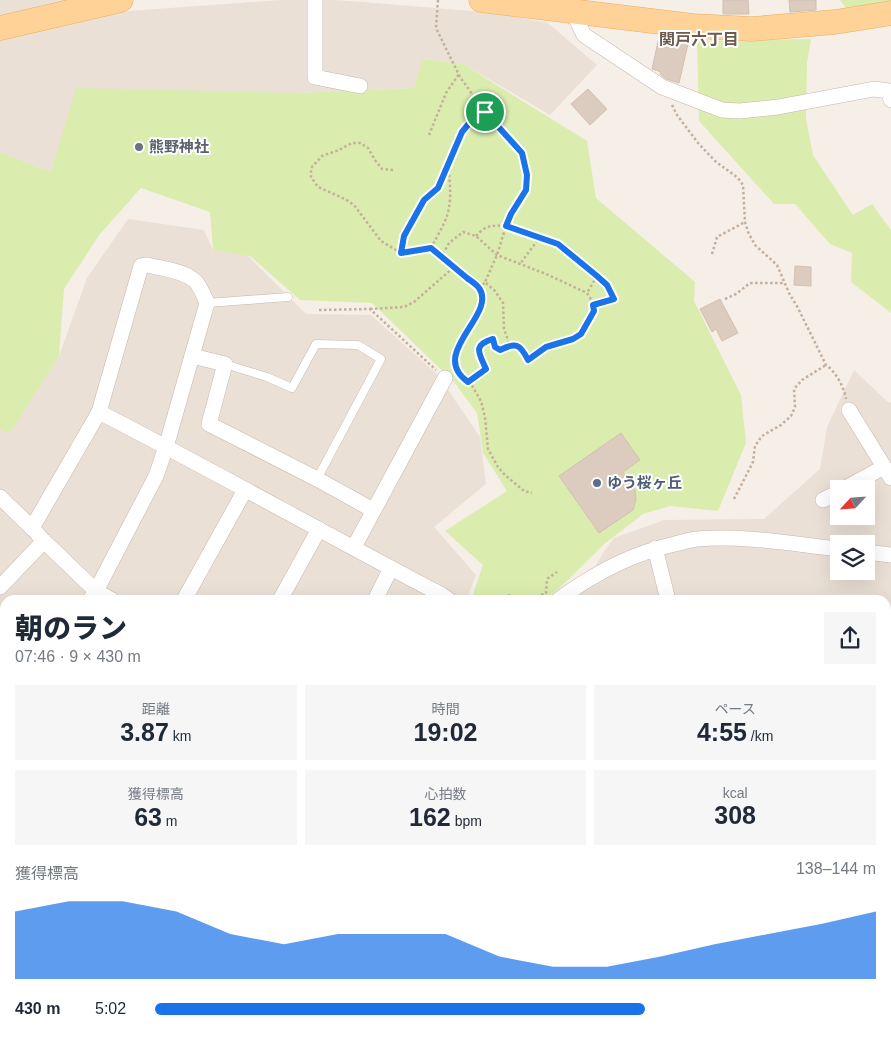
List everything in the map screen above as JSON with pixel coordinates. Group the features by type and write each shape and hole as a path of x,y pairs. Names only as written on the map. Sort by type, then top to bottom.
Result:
{"main road":[{"path":"0,28 121,0"},
{"path":"481,0 516,2 693,26 752,29 835,22 891,13"}],"street":[{"path":"315,0 315,77 360,86"},
{"path":"572,11 584,35 662,86 722,110 740,112 778,107 874,89 890,94"},
{"path":"32,528 99,412 141,266 147,265 184,274 195,280 207,303 166,447 156,476 94,595"},
{"path":"192,356 225,364 209,424 373,510"},
{"path":"354,547 445,378"},
{"path":"849,410 887,473 868,480"},
{"path":"99,412 443,595"},
{"path":"187,595 245,490"},
{"path":"823,500 830,496"},
{"path":"0,497 32,528 92,595"},
{"path":"283,595 319,529"},
{"path":"556,595 615,565 655,548 696,539 738,538 830,548"},
{"path":"0,587 44,541"},
{"path":"655,548 667,595"},
{"path":"875,553 891,555"},
{"path":"378,595 391,568"}],"lane":[{"path":"207,303 288,297"},
{"path":"225,364 267,377 292,388 316,344 358,345 380,359 317,479"}],"path":[{"path":"438,0 436,28 459,74 485,112 522,153 527,175 526,190 511,214 497,255 485,282 479,289"},
{"path":"429,135 446,93 459,74"},
{"path":"662,86 677,115 698,143 715,161 738,178 743,185 744,222 748,232 756,244 777,265 789,293 826,365 832,369 845,393"},
{"path":"401,253 404,236 424,200 438,188 462,132 471,121 485,112"},
{"path":"393,170 382,169 368,148 360,143 352,143 322,156 311,168 311,177 318,187 345,198 354,205 381,241 401,253 431,248 479,289 482,297 480,310 455,353 456,366 462,377 471,384 480,401 485,416 488,449 498,467 524,491 532,494"},
{"path":"431,248 447,216 450,183 448,164"},
{"path":"712,254 717,237 744,222"},
{"path":"476,236 484,228 495,225 506,226 558,244 607,285 614,299 593,305"},
{"path":"442,256 449,243 463,232 476,236 497,255 546,274 587,293 593,305 594,311 581,334 573,339 546,347 528,360 523,350 517,345 500,350 495,347 493,339 484,342 480,346 479,353 486,369 468,382"},
{"path":"520,264 540,238"},
{"path":"319,310 404,307 414,302 454,267"},
{"path":"587,293 597,276"},
{"path":"485,282 503,303 504,329 510,346"},
{"path":"725,299 736,294 750,283 785,283"},
{"path":"370,309 445,378"},
{"path":"734,499 753,462 755,446 762,436 781,425 791,416 794,407 794,389 802,380 826,365"},
{"path":"551,595 547,579 557,572"}],"shaded area":[{"path":"0,0 109,0 110,15 129,11 281,0 333,0 495,13 548,23 597,65 550,115 463,64 424,59 414,88 296,93 51,172 0,152"},
{"path":"128,219 204,230 213,250 247,255 306,314 371,315 438,375 480,437 486,484 434,527 476,575 468,595 0,595 0,429 10,432 59,356 87,278"},
{"path":"854,370 889,403 891,402 891,595 574,595 582,589 614,538 664,520 764,519 820,469 827,427"}],"green space":[{"path":"840,0 891,0 891,2 846,8"},
{"path":"811,39 807,63 806,119 813,155 853,215 872,204 891,230 891,313 851,282 852,253 830,244 795,204 774,204 699,121 697,41"},
{"path":"423,59 463,64 587,141 596,198 695,282 694,301 741,395 746,443 718,511 670,506 643,514 603,545 551,595 473,595 483,565 445,531 507,491 483,453 477,413 454,382 372,303 300,300 250,256 213,250 210,212 141,188 100,234 64,289 59,356 10,433 0,429 0,152 51,172 76,88 296,93 414,88"}],"building":[{"path":"723,0 748,0 749,14 723,14"},
{"path":"789,0 816,0 816,10 790,12"},
{"path":"659,37 688,44 679,83 666,79 660,74 661,72 652,69"},
{"path":"588,89 607,109 590,125 571,104"},
{"path":"795,266 811,267 811,286 794,285"},
{"path":"720,299 738,333 722,341 716,329 712,332 700,309"},
{"name":"ゆう桜ヶ丘","path":"621,433 640,460 623,472 635,490 636,500 633,510 599,533 559,476"}],"place":[{"name":"熊野神社","path":"139,147"},
{"name":"ゆう桜ヶ丘","path":"597,483"}],"district":[{"name":"関戸六丁目","path":"699,39"}],"route":[{"path":"485,112 522,153 527,175 526,190 506,226 558,244 607,285 614,299 593,305 594,311 581,334 573,339 546,347 528,360 523,350 517,345 500,350 495,347 493,339 484,342 480,346 479,353 486,369 468,382 462,377 456,366 455,353 480,310 482,297 479,289 431,248 401,253 404,236 424,200 438,188 462,132 471,121 485,112"}]}
